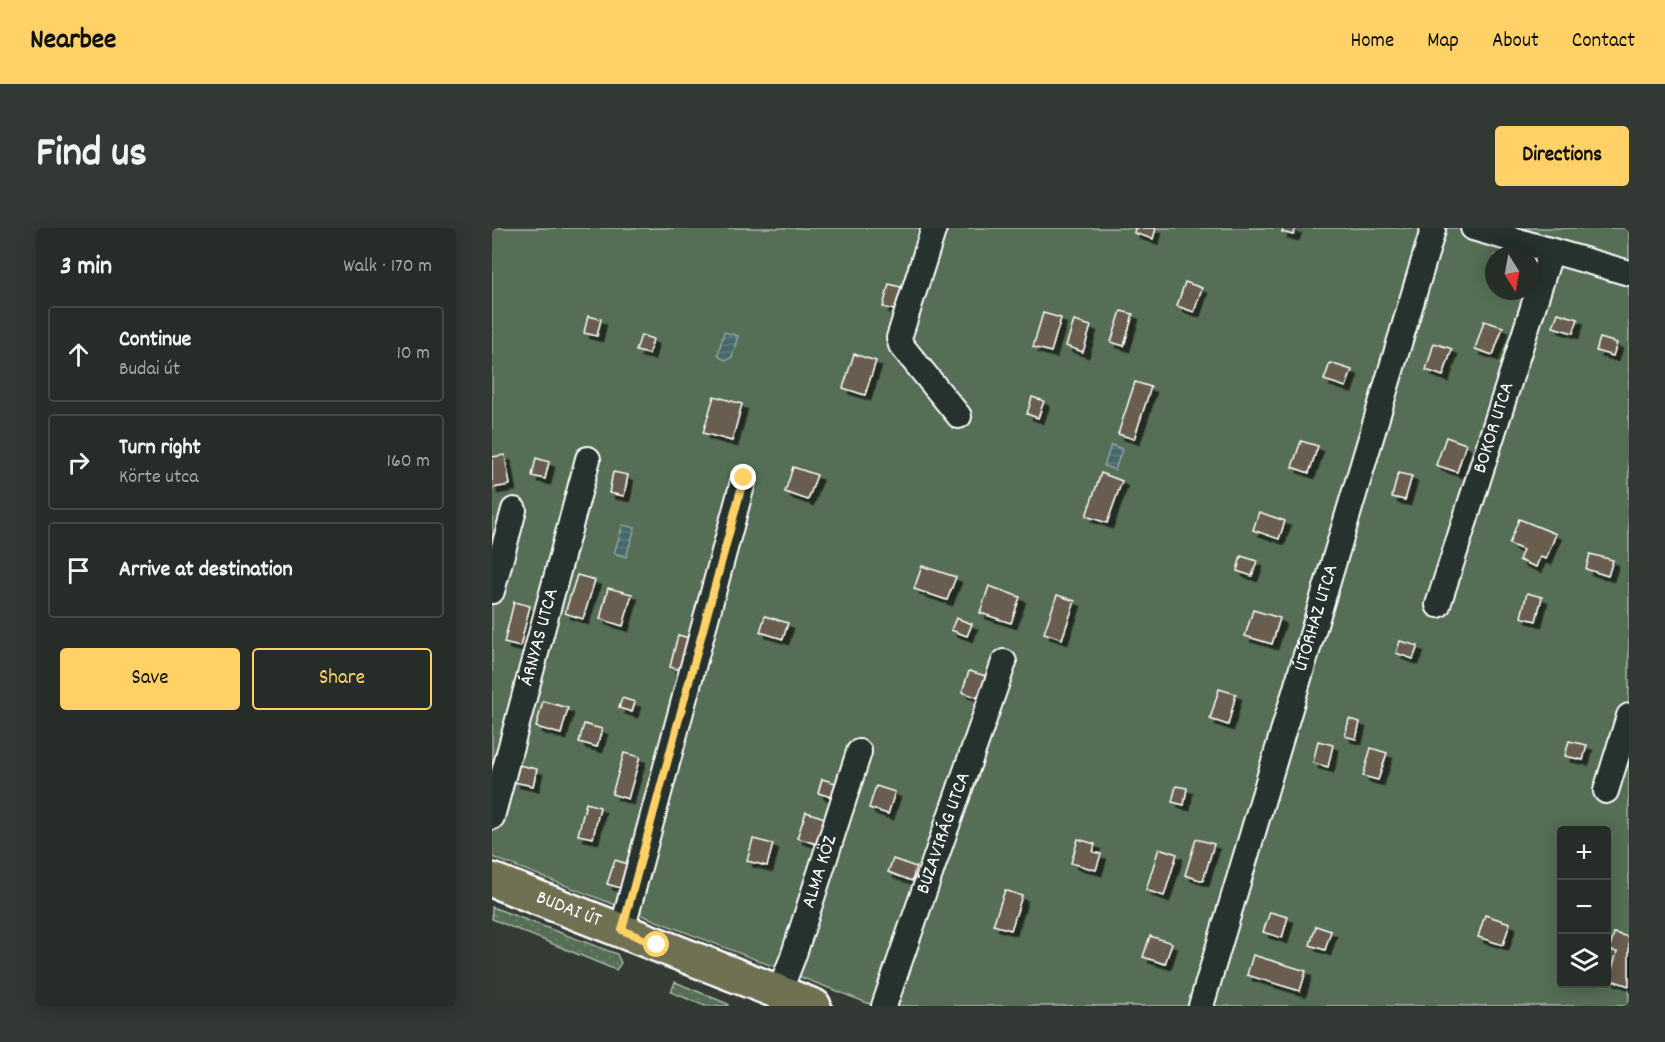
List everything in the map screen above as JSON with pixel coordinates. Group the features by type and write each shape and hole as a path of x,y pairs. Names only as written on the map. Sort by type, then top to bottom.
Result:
{"main road":[{"name":"BUDAI ÚT","path":"492,880 814,1006"}],"street":[{"path":"934,228 899,338 901,345 959,416"},
{"path":"1473,228 1522,235 1551,251 1629,273"},
{"name":"ÚTŐRHÁZ UTCA","path":"1201,1006 1433,229"},
{"name":"BOKOR UTCA","path":"1438,605 1551,251"},
{"name":"ÁRNYAS UTCA","path":"492,817 588,459"},
{"path":"622,930 744,478"},
{"path":"492,591 514,510"},
{"name":"BÚZAVIRÁG UTCA","path":"884,1006 1004,662"},
{"path":"1606,791 1629,717"},
{"name":"ALMA KÖZ","path":"779,993 793,957 859,752"}],"green space":[{"path":"492,228 1629,228 1629,1006 875,1006 492,857"},
{"path":"492,907 617,954 621,963 616,970 492,919"},
{"path":"675,982 728,1004 728,1006 705,1006 671,992"}],"water":[{"path":"724,332 738,336 732,357 727,360 718,354"},
{"path":"1111,445 1122,449 1115,470 1104,466"},
{"path":"623,525 635,528 626,557 614,553"}],"building":[{"path":"1135,228 1156,228 1153,239 1134,233"},
{"path":"1283,228 1296,228 1293,235 1282,232"},
{"path":"1185,282 1202,288 1194,312 1177,306"},
{"path":"889,284 904,288 898,311 883,307"},
{"path":"1121,311 1133,314 1124,346 1111,342"},
{"path":"1043,313 1061,318 1051,352 1033,347"},
{"path":"1558,313 1578,319 1573,333 1553,327"},
{"path":"588,316 601,319 597,336 584,333"},
{"path":"1074,321 1091,326 1083,352 1066,346"},
{"path":"1484,321 1503,327 1493,355 1475,349"},
{"path":"641,335 653,339 649,354 636,351"},
{"path":"1600,338 1617,343 1613,356 1596,351"},
{"path":"1434,343 1452,349 1443,376 1426,370"},
{"path":"854,354 876,361 865,395 843,388"},
{"path":"1330,363 1352,370 1346,387 1324,380"},
{"path":"1135,382 1151,387 1134,439 1118,434"},
{"path":"714,396 742,404 732,441 703,433"},
{"path":"1032,397 1044,401 1038,418 1027,414"},
{"path":"1446,437 1466,444 1457,472 1436,465"},
{"path":"1301,441 1318,446 1309,473 1292,467"},
{"path":"505,455 510,485 492,488 492,457"},
{"path":"536,458 549,462 545,479 532,476"},
{"path":"793,467 817,475 808,500 785,492"},
{"path":"613,472 628,475 624,496 609,493"},
{"path":"1101,473 1122,481 1107,523 1086,516"},
{"path":"1398,473 1412,476 1405,500 1392,497"},
{"path":"1259,512 1285,521 1279,539 1253,530"},
{"path":"1519,519 1556,534 1546,559 1540,557 1536,567 1519,560 1523,550 1509,544"},
{"path":"1590,554 1613,560 1608,576 1586,569"},
{"path":"1241,556 1257,561 1252,576 1237,571"},
{"path":"922,566 956,577 947,600 914,589"},
{"path":"577,575 595,580 583,619 565,613"},
{"path":"989,586 1020,597 1011,623 980,613"},
{"path":"608,588 632,594 623,626 600,619"},
{"path":"1527,593 1542,597 1536,621 1521,617"},
{"path":"1057,595 1075,601 1062,639 1044,633"},
{"path":"514,602 530,606 520,647 504,643"},
{"path":"1253,610 1280,618 1272,644 1245,636"},
{"path":"765,616 788,623 783,639 760,632"},
{"path":"956,618 972,624 967,636 951,630"},
{"path":"678,635 693,639 685,671 670,667"},
{"path":"1400,641 1418,646 1413,659 1396,653"},
{"path":"969,671 986,676 979,698 962,692"},
{"path":"1219,689 1236,694 1228,725 1210,719"},
{"path":"622,698 635,702 632,712 619,708"},
{"path":"543,701 568,708 561,734 536,727"},
{"path":"1349,719 1360,722 1356,739 1345,736"},
{"path":"584,724 602,729 597,747 579,742"},
{"path":"1318,741 1333,745 1328,767 1313,763"},
{"path":"1569,741 1587,745 1583,760 1565,756"},
{"path":"1371,748 1387,753 1378,780 1363,776"},
{"path":"624,753 640,757 628,799 612,794"},
{"path":"518,765 537,769 533,786 514,782"},
{"path":"822,779 839,784 835,798 818,793"},
{"path":"876,786 895,792 888,814 869,808"},
{"path":"1176,786 1187,788 1184,805 1172,802"},
{"path":"586,803 600,807 593,838 578,835"},
{"path":"806,812 828,819 820,845 797,838"},
{"path":"753,839 773,844 767,866 747,861"},
{"path":"1078,839 1095,844 1093,852 1101,854 1096,870 1071,863"},
{"path":"1196,839 1214,844 1203,881 1185,875"},
{"path":"1159,848 1177,854 1164,896 1146,890"},
{"path":"893,859 916,867 912,881 888,872"},
{"path":"615,860 631,865 624,889 607,884"},
{"path":"1005,890 1022,896 1011,930 993,925"},
{"path":"1270,912 1288,917 1282,938 1263,932"},
{"path":"1485,915 1510,923 1503,945 1478,937"},
{"path":"1316,926 1331,931 1325,950 1310,945"},
{"path":"1614,933 1629,937 1629,986 1611,980 1617,952 1611,950"},
{"path":"1150,936 1172,943 1165,964 1143,957"},
{"path":"1253,955 1306,971 1300,991 1247,975"}],"route":[{"path":"657,945 622,930 744,478"}]}
